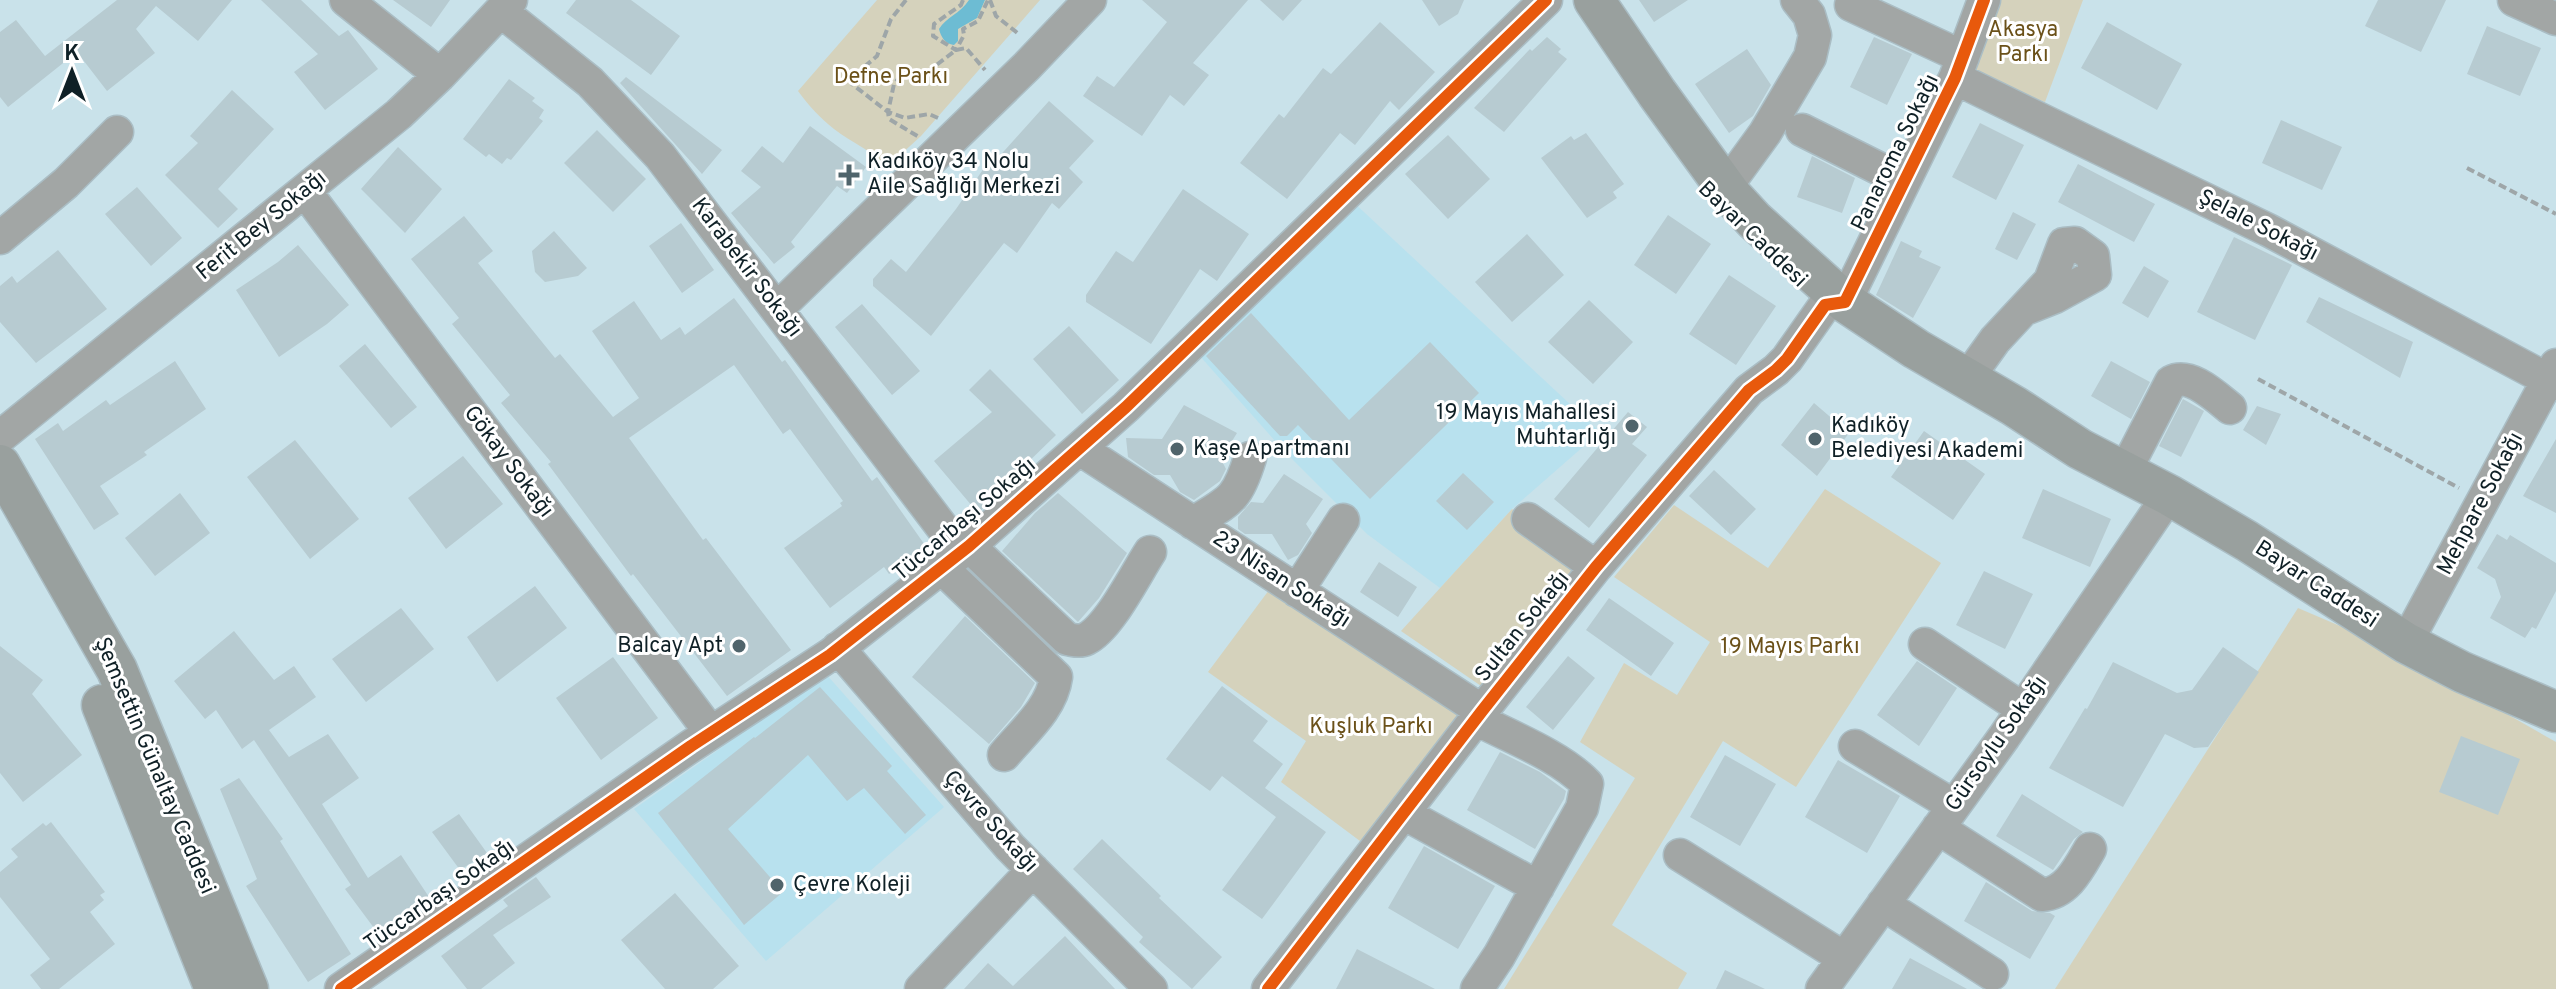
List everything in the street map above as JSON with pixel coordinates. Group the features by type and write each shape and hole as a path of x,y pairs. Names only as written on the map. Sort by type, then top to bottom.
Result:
{"main road":[{"name":"Bayar Caddesi","path":"1568,0 1702,191 1721,211 1887,350 2033,434 2080,449"},
{"name":"Bayar Caddesi","path":"1594,0 1725,188 1822,296 2014,406 2080,449 2169,495 2288,566 2406,643 2454,668 2556,712"},
{"name":"Şemsettin Günaltay Caddesi","path":"0,465 117,670 248,989"},
{"name":"Şemsettin Günaltay Caddesi","path":"0,511 84,662 215,989"}],"street":[{"path":"346,0 440,75"},
{"path":"777,309 1041,52 1090,0"},
{"name":"Tüccarbaşı Sokağı","path":"341,989 838,648 957,555 1126,407 1546,0"},
{"path":"1725,188 1765,133 1810,57 1815,35 1809,15 1797,0"},
{"name":"Panaroma Sokağı","path":"1822,296 1904,181 1959,67 1984,0"},
{"path":"2514,0 2556,19"},
{"name":"Şelale Sokağı","path":"1851,5 1959,67 2553,376"},
{"name":"Ferit Bey Sokağı","path":"0,437 399,114 506,6"},
{"name":"Karabekir Sokağı","path":"506,6 619,110 670,168 957,555"},
{"path":"1802,130 1904,181"},
{"path":"0,238 66,183 117,132"},
{"name":"Gökay Sokağı","path":"305,191 711,733"},
{"name":"Sultan Sokağı","path":"1268,989 1596,567 1749,390 1762,362 1803,304 1803,291 1822,296"},
{"path":"1967,379 1995,340 2025,309"},
{"name":"Mehpare Sokağı","path":"2406,643 2553,376"},
{"path":"2124,473 2171,382 2177,379 2195,383 2230,408"},
{"name":"23 Nisan Sokağı","path":"1080,449 1479,715 1576,773 1587,784 1582,808 1538,887"},
{"path":"1193,523 1231,500 1239,489 1250,458"},
{"name":"Gürsoylu Sokağı","path":"1822,989 2023,709 2169,495"},
{"path":"1528,519 1596,567"},
{"path":"1297,591 1343,520"},
{"path":"957,555 1067,639 1079,641 1088,638 1104,624 1150,552"},
{"path":"957,555 1056,677 1047,704 1004,755"},
{"path":"1925,644 2023,709"},
{"name":"Çevre Sokağı","path":"838,648 997,833 1151,989"},
{"path":"1855,746 2042,895 2058,890 2071,880 2090,849"},
{"path":"1405,814 1538,887 1477,989"},
{"path":"1680,855 1844,958"},
{"path":"921,989 1033,870"},
{"path":"1883,904 1992,974"}],"path":[{"path":"906,0 891,19 877,56 856,74 852,84 888,112 905,118 929,114 950,140"},
{"path":"963,0 961,5 934,24 933,36 956,50 966,48 1003,89"},
{"path":"950,140 889,119 894,84 903,73 926,73 956,50 964,35 963,29 978,21 989,0"},
{"path":"989,0 996,16 1041,52"},
{"path":"2467,168 2556,214"},
{"path":"2258,379 2483,500"}],"shaded area":[{"path":"1350,199 1600,432 1512,509 1440,588 1367,534 1284,451 1191,346"},
{"name":"Çevre Koleji","path":"826,674 944,807 766,961 634,809"}],"green space":[{"name":"Defne Parkı","path":"877,0 1040,0 921,136 887,167 829,125 798,91"},
{"name":"Akasya Parkı","path":"1994,0 2083,0 2045,102 1969,73"},
{"name":"19 Mayıs Parkı","path":"1825,489 1941,563 1796,787 1723,741 1612,925 1687,973 1678,989 1504,989 1635,778 1580,742 1624,663 1677,695 1710,642 1614,577 1674,505 1768,568"},
{"path":"1512,509 1581,562 1484,688 1401,631"},
{"name":"Kuşluk Parkı","path":"1275,582 1468,715 1360,841 1281,782 1306,741 1208,672"},
{"path":"2298,608 2389,647 2556,742 2556,989 2055,989"}],"water":[{"path":"969,0 985,0 977,18 958,29 958,41 954,45 948,43 939,29"}],"building":[{"path":"117,0 232,0 198,41 156,6 136,29 155,53 107,91 77,52 8,107 0,97 0,32 16,20 45,56"},
{"path":"261,0 301,0 339,36 348,30 378,69 325,110 294,72 318,54"},
{"path":"393,0 450,0 431,27"},
{"path":"576,0 631,0 680,36 651,75 566,13"},
{"path":"1142,0 1248,0 1193,63 1209,75 1184,106 1170,95 1142,136 1083,96 1097,76 1114,87 1167,22"},
{"path":"1260,0 1302,0 1283,21"},
{"path":"1422,0 1464,0 1458,14 1439,26"},
{"path":"1639,0 1688,0 1654,22"},
{"path":"2378,0 2446,0 2421,52 2365,26"},
{"path":"1380,22 1435,72 1399,110 1390,101 1355,145 1340,133 1287,199 1240,163 1279,114 1284,118 1323,68 1331,74"},
{"path":"2107,22 2182,64 2157,110 2081,68"},
{"path":"2487,26 2541,48 2520,96 2467,74"},
{"path":"1547,37 1567,59 1504,132 1474,108 1530,49 1532,51"},
{"path":"1874,37 1912,54 1887,105 1850,87"},
{"path":"1747,49 1771,85 1753,116 1729,133 1695,84"},
{"path":"626,77 722,150 702,174 620,83"},
{"path":"509,79 535,98 532,101 544,110 539,118 543,121 511,160 507,158 502,164 489,154 486,157 463,139"},
{"path":"232,90 274,129 218,189 238,209 218,228 165,175 198,143 190,136"},
{"path":"1049,101 1094,141 1069,168 1083,182 1059,209 1052,203 1017,253 1004,243 931,336 873,286 873,279 891,259 906,272 984,168 987,170"},
{"path":"2281,120 2342,147 2322,190 2262,163"},
{"path":"1980,123 2024,145 1996,200 1952,177"},
{"path":"810,126 866,167 847,193 837,186 791,242 795,247 774,264 731,213 761,187 741,171 762,146 783,163"},
{"path":"597,130 646,179 613,212 564,163"},
{"path":"1586,133 1624,184 1613,192 1617,198 1587,218 1541,158 1571,136 1574,140"},
{"path":"1448,135 1490,179 1448,219 1405,174"},
{"path":"398,147 442,189 405,233 361,189"},
{"path":"1812,156 1855,178 1842,213 1797,197"},
{"path":"2078,164 2155,204 2134,242 2058,202"},
{"path":"137,187 182,238 151,266 105,214"},
{"path":"1183,189 1249,234 1217,281 1200,269 1151,344 1086,302 1086,295 1116,251 1133,262"},
{"path":"2013,212 2036,224 2017,260 1995,249"},
{"path":"1668,215 1711,244 1676,294 1634,265"},
{"path":"464,216 493,251 478,263 555,358 560,354 613,417 639,398 592,331 634,301 661,340 680,327 685,335 734,298 782,362 785,360 872,481 877,477 927,548 889,574 884,567 830,608 784,548 842,506 840,503 843,501 790,429 783,434 734,365 629,438 703,540 706,538 791,650 727,696 633,574 631,576 548,464 551,462 501,403 510,395 452,324 459,318 411,259"},
{"path":"681,223 714,270 682,293 649,246"},
{"path":"554,231 587,268 578,276 545,282 535,272 532,251"},
{"path":"1527,234 1564,275 1512,322 1475,282"},
{"path":"2234,237 2292,265 2255,340 2197,312"},
{"path":"1901,241 1922,251 1919,257 1941,267 1913,318 1876,295"},
{"path":"298,245 349,305 279,357 236,290"},
{"path":"58,250 107,309 36,363 0,322 0,286 12,276 17,283"},
{"path":"2144,266 2169,281 2148,318 2122,303"},
{"path":"1729,275 1776,306 1736,365 1689,334"},
{"path":"2319,297 2413,342 2400,378 2306,322"},
{"path":"1589,300 1633,342 1593,384 1548,342"},
{"path":"862,304 920,371 892,395 835,327"},
{"path":"1251,313 1349,420 1430,342 1479,393 1370,499 1298,425 1287,436 1280,436 1206,356"},
{"path":"1069,326 1119,380 1082,414 1033,359"},
{"path":"365,344 417,407 391,428 339,366"},
{"path":"175,361 206,409 144,452 147,455 100,486 119,514 94,530 35,439 58,423 63,431 106,400 110,405"},
{"path":"2111,361 2150,382 2131,419 2091,396"},
{"path":"990,369 1056,435 1013,477 1016,479 978,513 934,461 992,412 969,390"},
{"path":"2183,399 2204,411 2181,457 2159,446"},
{"name":"Kadıköy Belediyesi Akademi","path":"1814,403 1849,433 1817,476 1781,445"},
{"name":"Kaşe Apartmanı","path":"1184,405 1237,433 1221,459 1226,469 1220,481 1194,500 1180,492 1170,475 1154,475 1128,457 1126,438 1162,439"},
{"path":"2257,406 2281,414 2266,445 2243,430"},
{"path":"1628,412 1647,427 1632,444 1647,455 1589,528 1554,499"},
{"path":"1924,431 1985,474 1953,520 1891,477"},
{"path":"2556,439 2556,513 2523,496"},
{"path":"295,440 359,519 310,559 247,477"},
{"path":"463,456 503,504 446,549 408,498"},
{"path":"1714,470 1756,509 1731,535 1689,496"},
{"path":"1463,473 1494,502 1467,530 1436,501"},
{"path":"1284,474 1323,499 1306,524 1312,533 1298,555 1288,560 1272,534 1245,534 1238,529 1238,517 1251,502 1263,503"},
{"path":"2043,489 2111,519 2090,567 2022,538"},
{"path":"180,493 210,533 155,576 125,538"},
{"path":"1058,493 1127,553 1099,598 1078,622 1002,551 1035,513"},
{"path":"2497,534 2507,540 2510,535 2556,563 2556,591 2536,629 2532,627 2525,638 2490,618 2501,597 2495,579 2477,568"},
{"path":"1379,562 1417,587 1398,617 1360,592"},
{"path":"1984,571 2033,594 2005,649 1956,625"},
{"path":"535,586 567,628 497,682 467,637"},
{"path":"1609,598 1674,643 1651,676 1586,630"},
{"path":"401,608 434,649 366,702 332,659"},
{"path":"965,616 1035,683 1021,707 989,744 912,677"},
{"path":"234,631 274,680 294,666 316,697 269,730 289,757 328,734 359,778 322,804 368,878 401,855 429,897 377,932 345,889 351,885 254,740 242,749 216,710 205,719 174,681"},
{"path":"0,646 43,680 32,694 82,755 23,802 0,773"},
{"path":"2223,647 2259,672 2208,747 2194,748 2165,734 2123,807 2049,768 2113,662 2177,693 2192,690"},
{"path":"1568,656 1595,678 1553,730 1526,707"},
{"path":"613,657 658,718 601,760 556,698"},
{"path":"1917,661 1957,688 1919,746 1877,715"},
{"path":"1222,686 1268,721 1253,741 1283,764 1265,788 1326,832 1262,919 1222,890 1276,817 1222,776 1210,791 1166,759"},
{"path":"820,687 892,766 887,771 926,815 905,834 864,788 847,801 808,755 728,829 783,892 744,925 658,813"},
{"path":"2461,736 2520,759 2498,815 2439,792"},
{"path":"1500,752 1540,772 1566,791 1535,849 1467,810"},
{"path":"1725,755 1776,784 1740,846 1690,817"},
{"path":"1838,760 1900,796 1867,853 1805,817"},
{"path":"239,778 283,839 280,841 351,954 308,982 246,886 257,879 220,789"},
{"path":"2022,794 2083,832 2074,839 2053,870 1996,836"},
{"path":"459,814 487,853 460,870 432,832"},
{"path":"51,822 105,892 100,895 104,900 90,912 115,944 59,989 41,989 30,975 50,959 0,897 0,872 18,857 11,849 43,823 46,826"},
{"path":"1102,839 1222,957 1192,989 1139,942 1143,937 1073,869"},
{"path":"1424,846 1495,886 1458,949 1388,908"},
{"path":"536,877 551,897 493,935 515,963 481,989 467,989 441,956 508,906 503,900"},
{"path":"1986,882 2032,911 2055,916 2030,959 1964,921"},
{"path":"675,893 739,966 713,989 665,989 621,940"},
{"path":"1065,936 1115,989 964,989 988,963 1013,986"},
{"path":"1357,949 1435,989 1336,989"},
{"path":"1910,958 1967,989 1892,989"},
{"path":"1725,970 1765,989 1716,989"}],"cycle path":[{"path":"341,989 691,746 830,655 969,546 1126,407 1546,0"},
{"path":"1268,989 1596,567 1749,390 1787,359 1825,305 1845,302 1955,78 1984,0"}],"place":[{"name":"Kadıköy 34 Nolu Aile Sağlığı Merkezi","path":"849,175"},
{"name":"19 Mayıs Mahallesi Muhtarlığı","path":"1632,426"},
{"name":"Kadıköy Belediyesi Akademi","path":"1815,439"},
{"name":"Kaşe Apartmanı","path":"1177,449"},
{"name":"Balcay Apt","path":"739,646"},
{"name":"Çevre Koleji","path":"777,885"}]}
